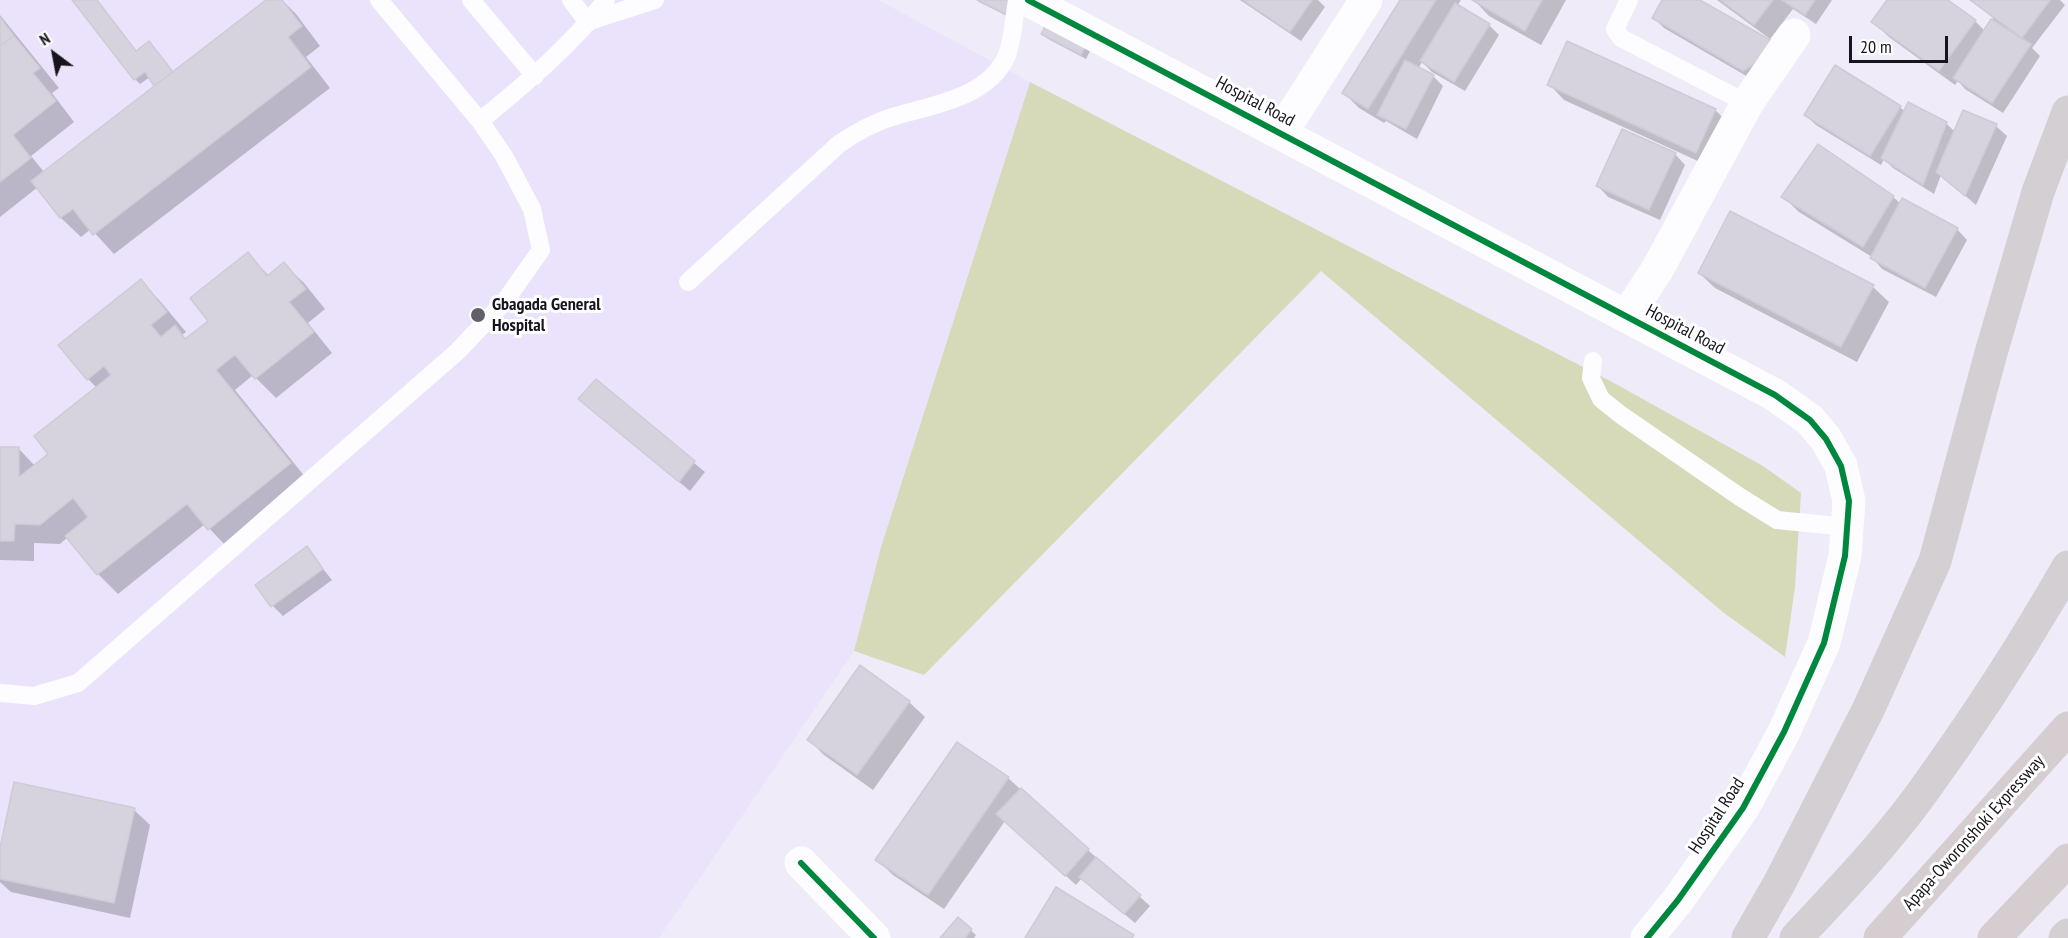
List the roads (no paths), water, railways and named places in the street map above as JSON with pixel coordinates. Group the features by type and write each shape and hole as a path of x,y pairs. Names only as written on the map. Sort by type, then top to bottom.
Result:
{"highway":[{"name":"Apapa-Oworonshoki Expressway","path":"1880,938 2068,728"},
{"path":"1994,938 2068,860"}],"main road":[{"path":"1748,938 1780,882 1869,708 1935,561 2034,204 2061,148 2068,112"},
{"path":"1796,938 1840,892 1918,798 2035,626 2068,567"},
{"path":"2065,938 2068,935"}],"street":[{"name":"Hospital Road","path":"1028,0 1082,11 1281,133 1775,394 1810,420 1826,440 1841,466 1849,501 1845,556 1824,643 1784,732 1743,808 1678,900 1647,938"},
{"path":"1281,133 1366,0"},
{"path":"1627,316 1657,270 1748,102 1794,35"},
{"path":"801,863 874,938"}],"lane":[{"path":"0,693 34,696 78,682 458,351 505,301 541,250 532,209 504,156 480,121 379,0"},
{"path":"471,0 535,75"},
{"path":"571,0 589,22"},
{"path":"480,121 535,75 589,22 606,0"},
{"path":"589,22 655,0"},
{"path":"688,282 838,144 876,123 947,101 983,85 997,71 1007,54 1017,0"},
{"path":"1629,0 1615,29 1621,38 1748,102"},
{"path":"1593,361 1591,378 1601,399 1740,497 1777,520 1847,527"}],"place":[{"name":"Gbagada General Hospital","path":"478,315"}]}
